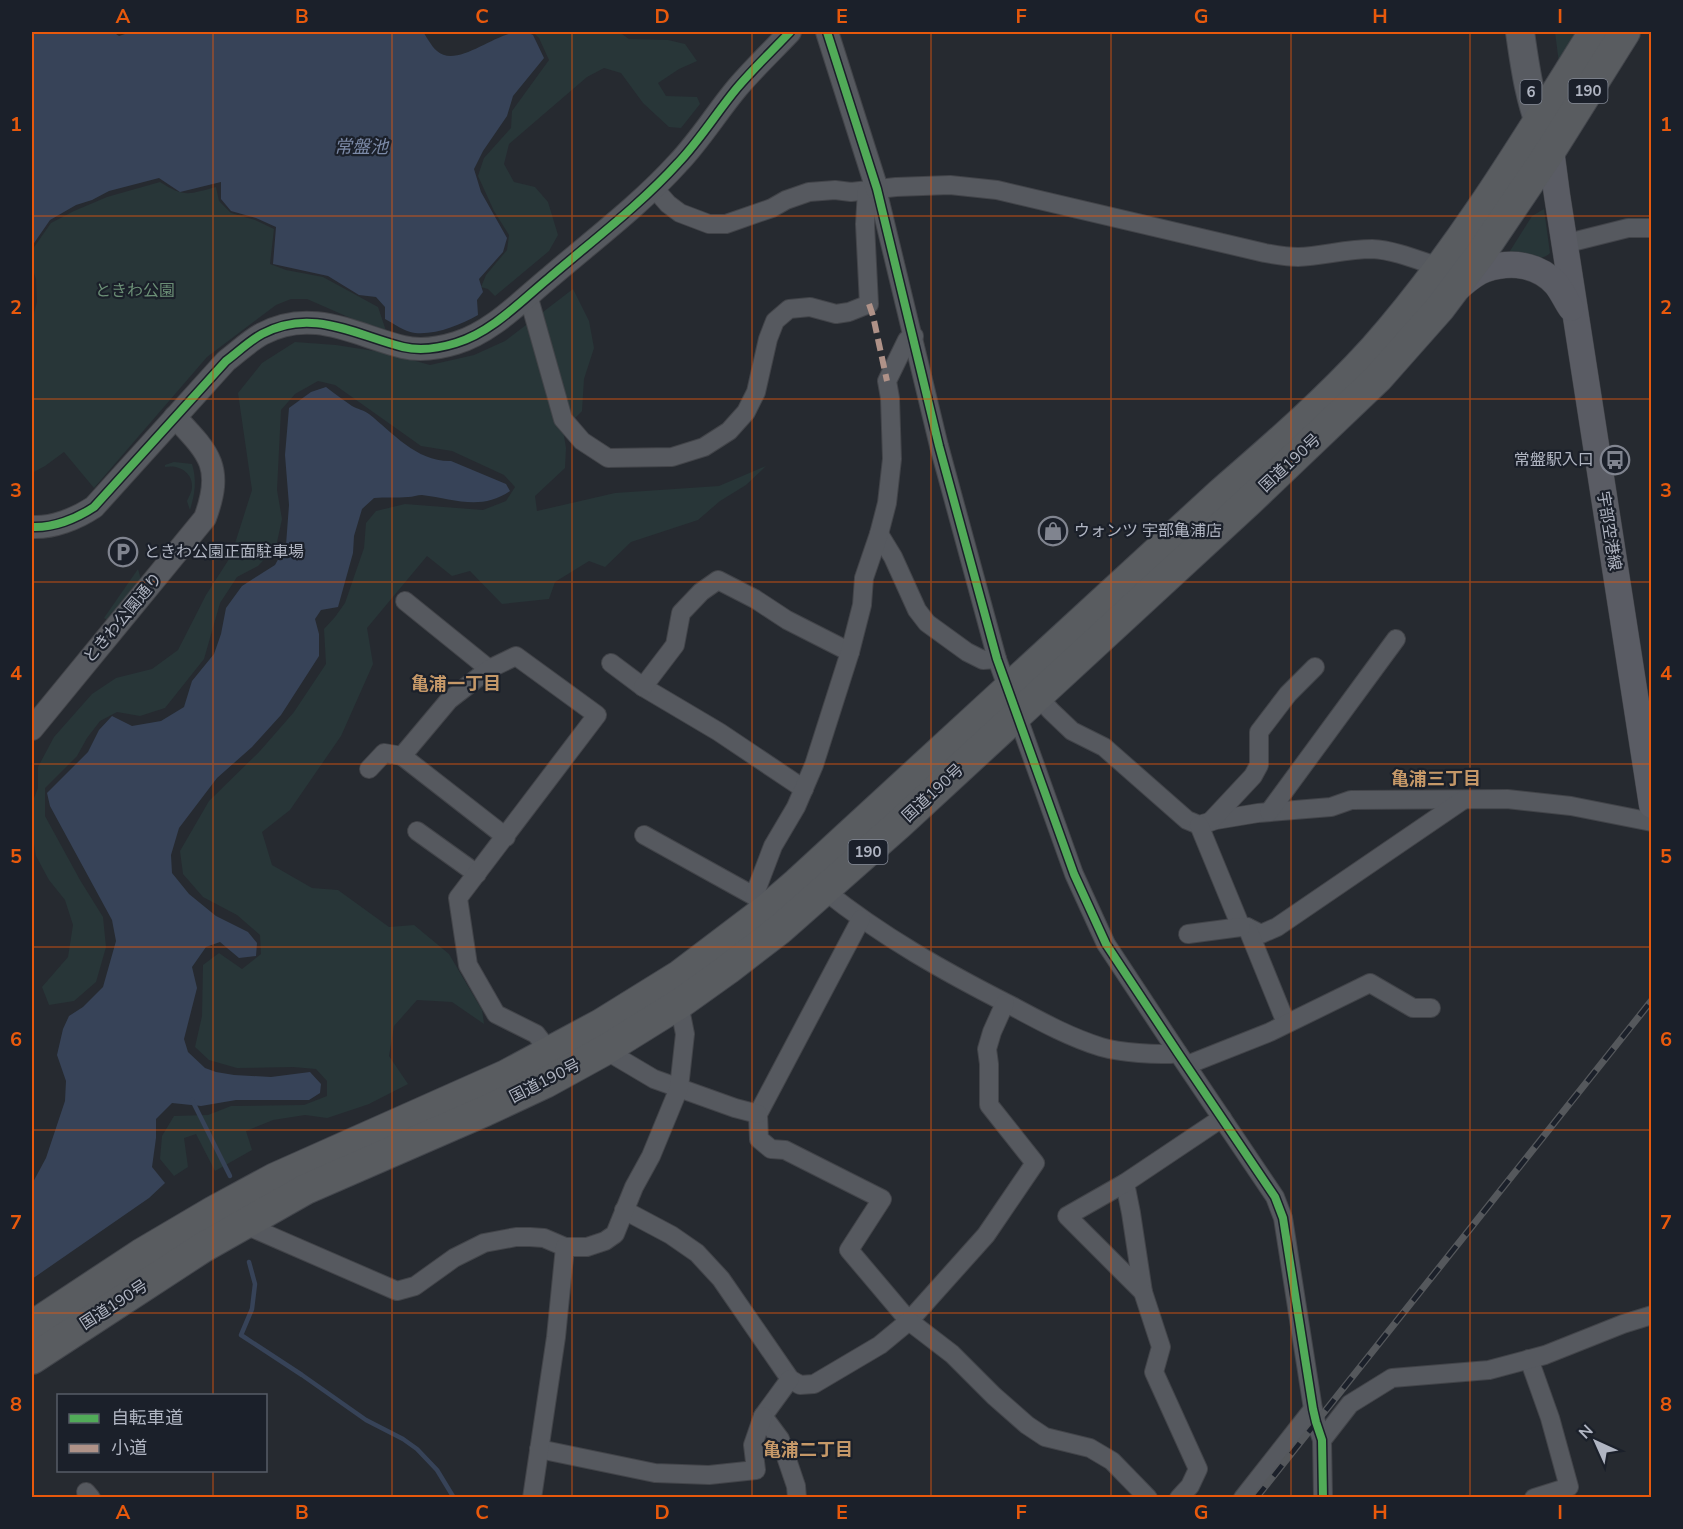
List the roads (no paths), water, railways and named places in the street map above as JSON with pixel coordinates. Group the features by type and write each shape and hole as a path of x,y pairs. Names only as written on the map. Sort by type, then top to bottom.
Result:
{"highway":[{"name":"国道190号","path":"1447,279 1491,194 1594,32"},
{"name":"国道190号","path":"32,1359 202,1248 306,1189 485,1111 545,1083 605,1050 679,1004 780,929 899,824 1021,694 1221,493 1343,382 1399,319 1482,252 1551,150 1625,32"},
{"name":"国道190号","path":"32,1326 141,1254 214,1211 275,1178 470,1092 549,1052 602,1024 680,975 760,902 1021,694"}],"main road":[{"name":"6","path":"1520,32 1526,76 1544,113"},
{"name":"6","path":"1539,32 1544,113 1551,150"},
{"name":"宇部空港線","path":"1551,150 1652,805"},
{"path":"1447,279 1471,277 1485,269 1517,265 1535,268 1557,285 1576,316"}],"street":[{"path":"32,527 40,528 70,520 94,507 226,361 243,346 262,334 293,323 310,322 334,325 404,347 421,349 438,347 472,337 487,328 654,188 679,162 738,87 790,32"},
{"path":"827,32 914,336 939,446 996,659 1021,694 1072,731 1104,747 1187,820 1205,823 1269,812 1331,807 1351,800 1507,800 1571,806 1652,822"},
{"path":"654,188 668,204 680,213 709,224 726,225 809,192 950,184 996,190 1265,254 1294,257 1346,250 1375,249 1411,257 1447,279"},
{"path":"528,295 563,420 582,441 608,458 672,457 704,447 729,431 746,412 756,392 768,339 775,321 789,309 810,307 836,314 849,312 869,304 865,224 872,189"},
{"path":"1564,244 1628,228 1652,228"},
{"path":"644,835 760,902 772,846 804,789 814,765 850,652 862,605 864,578 887,503 892,459 890,398 887,381 907,340 914,336"},
{"name":"ときわ公園通り","path":"32,729 205,518 212,500 214,483 210,462 203,447 175,417"},
{"path":"879,534 893,557 917,610 927,623 967,652 983,660 996,659"},
{"path":"643,687 675,645 681,613 701,592 718,580 755,599 787,620 850,652"},
{"path":"405,601 489,669"},
{"path":"1269,812 1396,639"},
{"path":"402,756 449,700 489,669 516,656 597,715 458,898 468,964 496,1014 536,1034 549,1052"},
{"path":"610,663 643,687 719,732 804,789"},
{"path":"1205,823 1253,776 1259,765 1259,732 1288,694 1315,667"},
{"path":"1021,694 1074,874 1104,940 1275,1197 1283,1218 1313,1408 1322,1440 1323,1497"},
{"path":"369,769 384,753 402,756 506,837"},
{"path":"1188,934 1244,927 1262,934 1277,927 1463,800"},
{"path":"1205,823 1244,927 1286,1023"},
{"path":"417,831 477,874"},
{"path":"824,890 861,919 957,978 1069,1036 1104,1048 1182,1059 1270,1032 1370,983 1413,1008 1431,1008"},
{"path":"861,919 758,1114 759,1139 771,1149 785,1149 882,1199 849,1250 909,1321 952,1354 1027,1425 1045,1437 1090,1448 1112,1461 1148,1497"},
{"path":"624,1210 697,1252 721,1279 790,1379 800,1385 814,1384 880,1345 909,1321 986,1235 1035,1163 989,1105 987,1049 1005,1003"},
{"path":"243,1224 397,1291 416,1286 454,1257 484,1243 516,1236 544,1238 565,1247 587,1247 605,1240 615,1234 679,1088 685,1034 679,1004"},
{"path":"605,1050 654,1079 758,1114"},
{"path":"1143,1292 1067,1216 1125,1183 1222,1118"},
{"path":"1125,1183 1143,1292 1161,1347 1154,1372 1198,1469 1190,1485 1179,1497"},
{"path":"532,1497 556,1337 565,1247"},
{"path":"1322,1440 1350,1404 1392,1378 1489,1370 1545,1355 1623,1324 1652,1316"},
{"path":"1529,1359 1550,1418 1569,1487 1534,1497"},
{"path":"538,1449 655,1473 709,1475 756,1470 753,1445 763,1416 790,1379"},
{"path":"1244,1497 1313,1408"},
{"path":"763,1416 780,1438 796,1486 797,1497"}],"water":[{"name":"常盤池","path":"32,32 113,32 119,36 131,32 423,32 437,51 446,55 467,52 514,32 533,35 544,58 513,96 507,116 483,151 474,169 481,192 507,238 503,252 479,279 483,292 477,300 478,315 456,326 439,331 411,332 385,319 385,307 376,297 359,295 328,276 273,264 276,227 231,211 221,199 221,182 180,192 159,178 109,191 76,205 50,220 32,246"},
{"path":"326,387 352,406 365,411 416,452 427,457 451,461 506,484 510,491 489,501 478,502 422,495 374,498 362,509 338,607 321,610 315,619 319,634 319,656 281,715 252,747 217,778 179,828 171,855 172,873 189,894 216,916 248,932 257,943 256,956 239,958 220,942 206,947 192,967 197,988 184,1039 188,1052 205,1068 234,1075 271,1077 310,1072 321,1084 320,1093 309,1100 236,1100 201,1106 172,1103 156,1119 152,1167 165,1183 149,1198 32,1279 32,1184 46,1158 65,1101 66,1081 57,1055 63,1029 69,1016 83,1007 103,987 116,941 112,920 50,806 47,793 88,752 99,730 112,716 132,726 161,721 184,707 192,681 214,654 226,608 242,586 275,565 286,545 289,505 285,455 289,408 311,392"}],"waterway":[{"path":"192,1100 230,1176"},
{"path":"249,1262 255,1284 252,1309 241,1335 366,1420 417,1449 437,1470 454,1498"}],"railway":[{"path":"1256,1498 1652,1000"}],"place":[{"name":"常盤駅入口","path":"1615,460"},
{"name":"ウォンツ 宇部亀浦店","path":"1053,531"},
{"name":"ときわ公園正面駐車場","path":"123,552"}],"district":[{"name":"亀浦一丁目","path":"456,684"},
{"name":"亀浦三丁目","path":"1436,779"},
{"name":"亀浦二丁目","path":"808,1450"}],"park label":[{"name":"ときわ公園","path":"135,291"}]}
